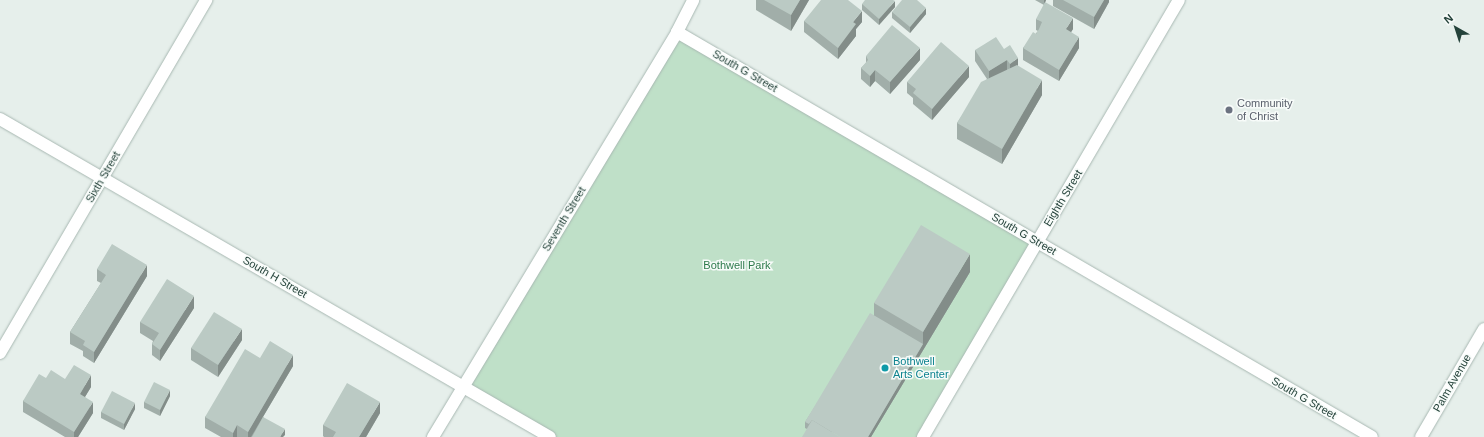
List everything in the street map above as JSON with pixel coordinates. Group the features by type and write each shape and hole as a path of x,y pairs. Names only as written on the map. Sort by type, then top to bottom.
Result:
{"street":[{"name":"Sixth Street","path":"0,353 206,0"},
{"name":"Seventh Street","path":"433,437 462,386 677,32 694,0"},
{"name":"Eighth Street","path":"923,437 1179,0"},
{"name":"South G Street","path":"677,32 1372,437"},
{"name":"South H Street","path":"0,119 104,177 550,437"},
{"name":"Palm Avenue","path":"1421,437 1484,329"}],"green space":[{"name":"Bothwell Park","path":"677,32 1037,242 923,437 550,437 462,386"}],"building":[{"path":"764,0 800,0 791,15"},
{"path":"821,0 848,0 862,11 853,22 856,24 838,48 804,21"},
{"path":"865,0 895,1 879,19 862,4"},
{"path":"902,0 917,0 926,8 910,27 892,12"},
{"path":"1063,0 1104,0 1094,17"},
{"path":"1045,2 1073,18 1066,29 1079,37 1059,70 1023,48 1033,32 1036,34 1039,29 1042,22 1036,19"},
{"path":"892,25 920,48 890,82 875,70 870,76 861,68 868,60 866,56"},
{"path":"996,37 1004,49 1010,45 1018,58 1010,64 1007,60 989,71 975,50"},
{"path":"941,42 969,66 932,109 913,93 916,89 907,82"},
{"path":"1017,65 1042,80 1002,149 957,123 981,82"},
{"path":"921,225 970,254 923,332 874,303"},
{"path":"112,244 147,265 94,352 83,345 85,341 70,332 106,275 97,269"},
{"path":"167,279 194,296 160,350 152,344 159,333 140,322"},
{"path":"214,312 242,329 218,365 191,348"},
{"path":"870,313 923,344 868,437 840,437 812,420 809,424 805,422"},
{"path":"270,341 293,355 248,432 237,425 233,433 205,417 245,349 260,358"},
{"path":"74,365 91,375 80,394 93,402 74,432 23,401 39,374 46,378 51,370 65,379"},
{"path":"154,382 170,390 160,410 144,402"},
{"path":"347,383 380,402 359,437 333,437 336,432 323,425"},
{"path":"112,391 135,403 124,424 101,412"},
{"path":"263,417 285,429 280,437 252,437"},
{"path":"812,420 840,437 802,437"}],"place":[{"name":"Community of Christ","path":"1229,110"},
{"name":"Bothwell Arts Center","path":"885,368"}]}
